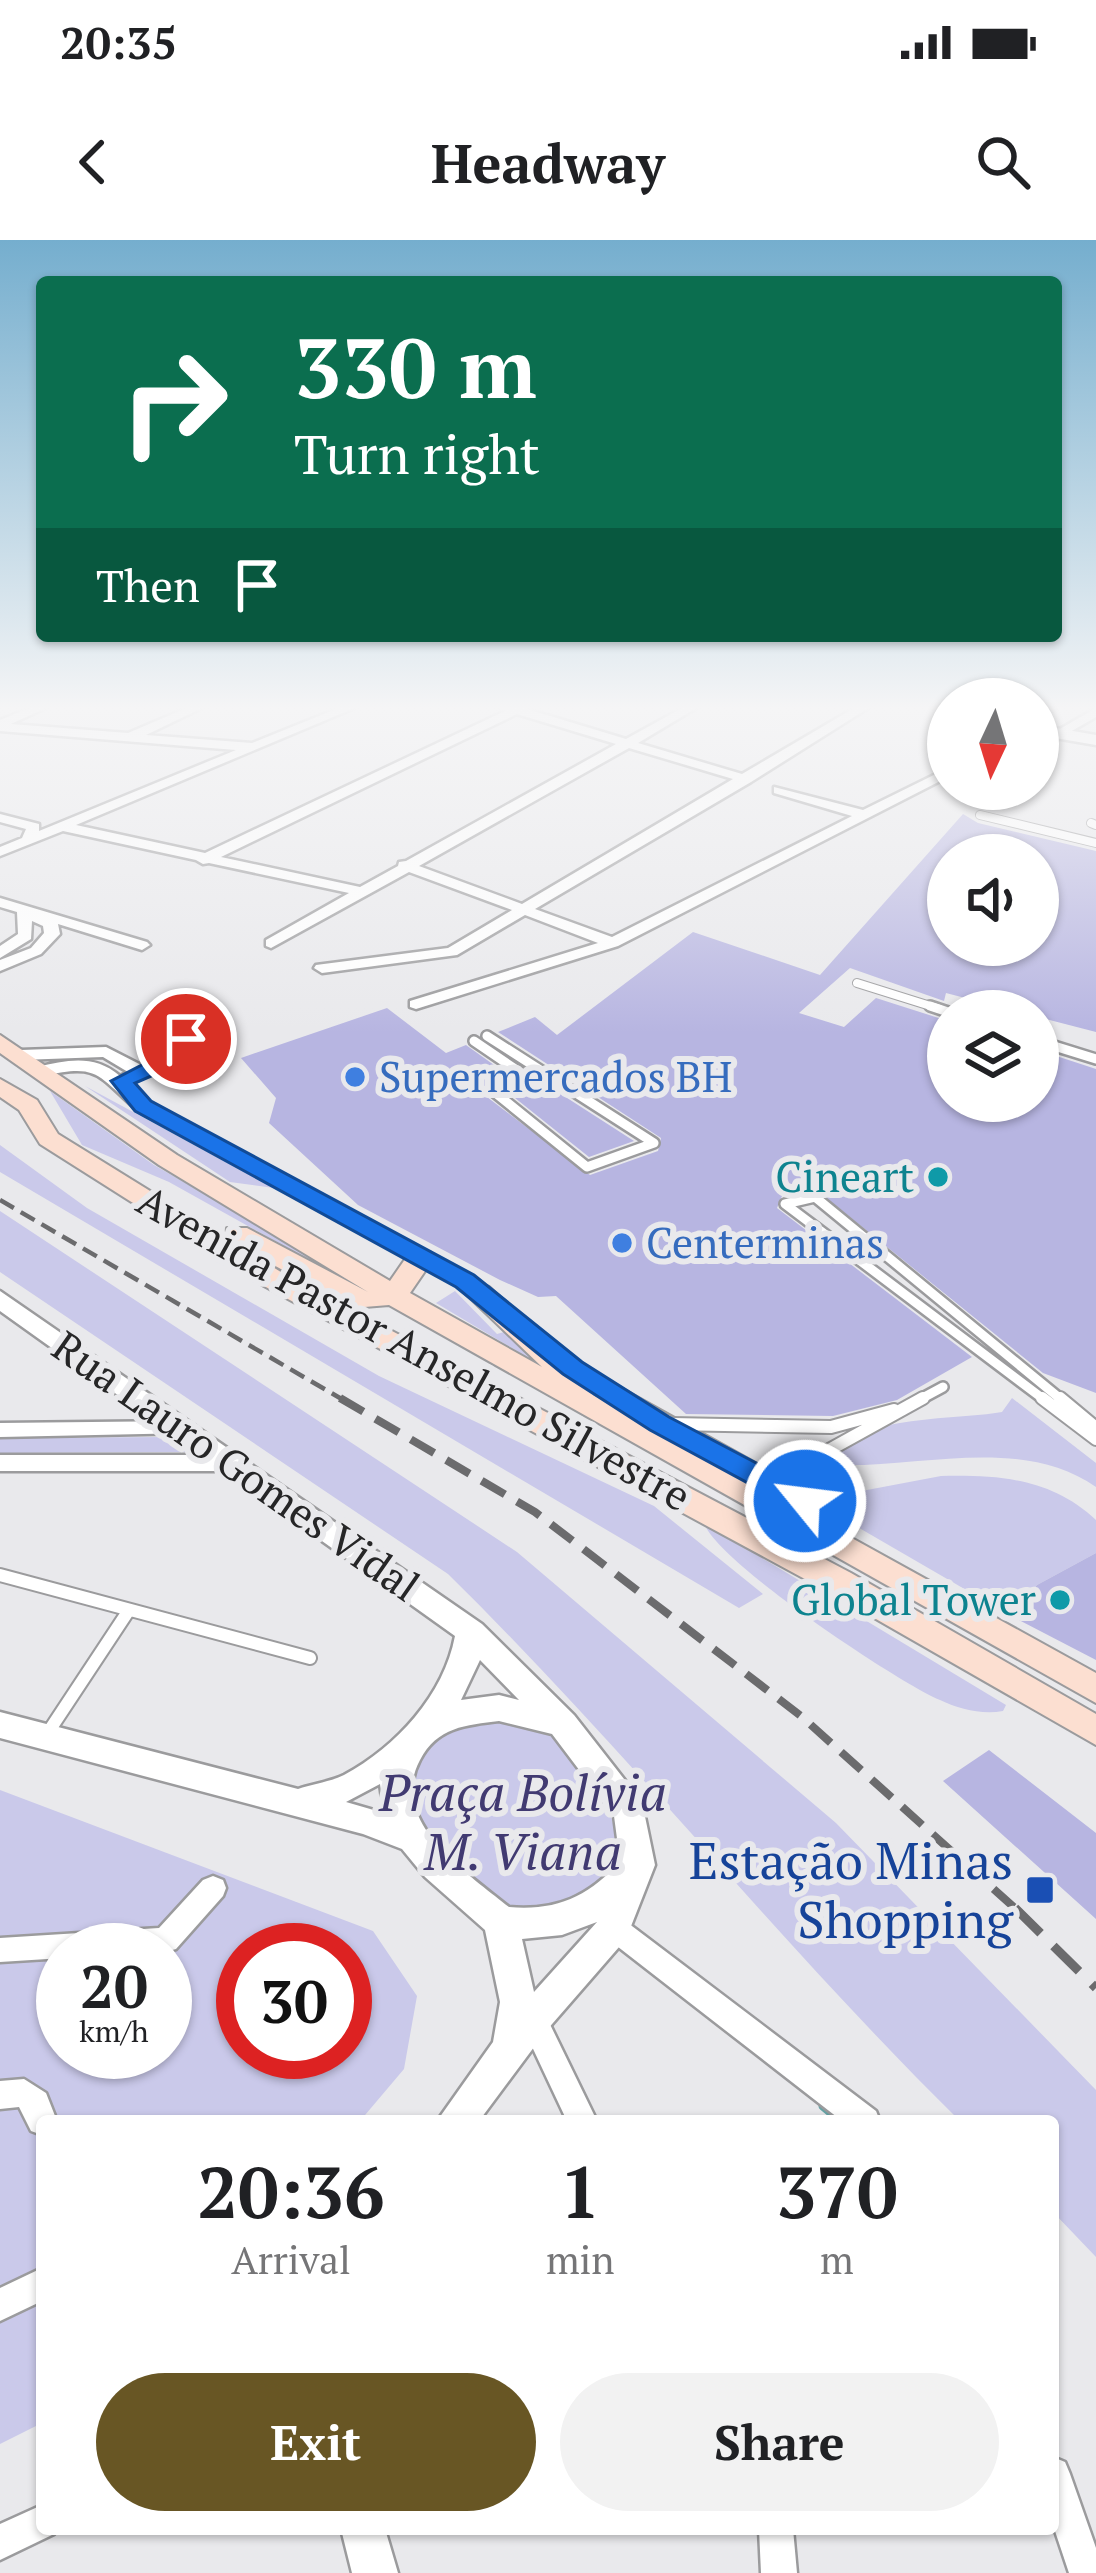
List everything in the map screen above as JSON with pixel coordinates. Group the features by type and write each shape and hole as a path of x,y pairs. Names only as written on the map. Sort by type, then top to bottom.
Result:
{"main road":[{"path":"21,1056 33,1081 28,1106"},
{"name":"Avenida Pastor Anselmo Silvestre","path":"21,1056 168,1160 394,1294 1096,1689"},
{"name":"Avenida Pastor Anselmo Silvestre","path":"0,1086 28,1106 50,1139 274,1280 819,1571 1096,1731"},
{"path":"97,1171 141,1178 344,1297 373,1302 394,1294 420,1258"},
{"path":"479,1293 608,1414"}],"street":[{"path":"3,816 358,892"},
{"path":"1,852 94,816"},
{"path":"203,860 293,816"},
{"path":"271,943 492,816"},
{"path":"322,968 452,952 684,816"},
{"path":"416,1004 613,943 857,816"},
{"path":"26,823 36,832 27,843"},
{"path":"404,865 613,943"},
{"path":"0,902 142,945"},
{"path":"0,953 26,936 23,910"},
{"path":"0,966 36,951 52,934 50,924 23,910"},
{"path":"21,1056 106,1052 141,1072"},
{"name":"Avenida Pastor Anselmo Silvestre","path":"21,1056 84,1064 122,1081 143,1106 479,1293 572,1368 660,1424 805,1501"},
{"path":"122,1081 141,1072"},
{"name":"Rua Lauro Gomes Vidal","path":"0,1299 471,1632 563,1724"},
{"path":"0,1430 183,1428"},
{"path":"0,1463 234,1463"},
{"path":"805,1501 819,1531"},
{"path":"411,1838 394,1793 398,1766 463,1675 471,1632"},
{"path":"296,1802 353,1786 452,1714 499,1708 563,1724 630,1811 638,1865 614,1928 533,2019 461,2115"},
{"path":"0,1725 296,1802 411,1838 501,1922 518,2002 509,2051"},
{"path":"501,1922 554,1924 578,1919 621,1887 638,1865"},
{"path":"0,1950 166,1940 214,1888"},
{"path":"614,1928 857,2115"},
{"path":"533,2019 579,2115"},
{"path":"0,2095 24,2093 36,2103 40,2115"},
{"path":"0,2305 36,2287"},
{"path":"1059,2491 1088,2573"},
{"path":"0,2542 36,2525"},
{"path":"365,2535 375,2573"},
{"path":"776,2535 779,2573"}],"lane":[{"path":"984,816 1096,843"},
{"path":"857,982 927,1005"},
{"path":"141,1072 180,1050 186,1039 182,1027"},
{"path":"474,1042 527,1077 493,1090 587,1167 654,1143 487,1036"},
{"path":"1059,1048 1096,1059"},
{"path":"1096,1428 815,1196 785,1204 1096,1439"},
{"path":"805,1501 811,1460 943,1387"},
{"path":"660,1424 831,1427 894,1410"},
{"path":"0,1575 310,1658"},
{"path":"45,1737 129,1610"}],"green space":[{"path":"85,1086 274,1188 230,1182"},
{"path":"50,1091 154,1165 373,1290 370,1294 169,1182 82,1145"},
{"path":"0,1145 87,1208 379,1376 654,1506 763,1594 739,1608 0,1172"},
{"path":"0,1211 517,1552 836,1823 1096,2090 1096,2257 1059,2218 1059,2115 954,2115 448,1574 0,1272"},
{"path":"455,1291 497,1334 504,1332 543,1357 557,1375 436,1303"},
{"path":"1012,1398 1096,1463 1096,1487 1032,1461 998,1458 822,1464 837,1447 880,1428 1002,1412"},
{"path":"170,1437 188,1452 0,1453 0,1438"},
{"path":"941,1476 1004,1478 1061,1495 1096,1520 1096,1553 1037,1585 1011,1616 823,1507 830,1497"},
{"path":"704,1523 1006,1705 1003,1711 955,1706 886,1670 773,1591 716,1541"},
{"name":"Praça Bolívia M. Viana","path":"483,1718 524,1724 546,1733 583,1766 598,1788 616,1837 615,1861 606,1882 580,1905 515,1915 453,1866 418,1824 409,1800 409,1777 420,1753 437,1731"},
{"path":"0,1790 352,1923 216,1923 216,2079 372,2079 372,1931 417,1996 404,2069 365,2115 36,2115 36,2426 0,2444"}],"building":[{"path":"961,816 1024,834 945,834"},
{"path":"1059,842 1096,851 1096,1032 1059,1022 1059,990 927,990 927,995 850,968 799,1013 844,1027 876,998 927,1014 927,1122 1059,1122 1059,1057 1096,1069 1096,1393 1043,1373 814,1188 782,1196 777,1208 972,1357 897,1400 833,1416 686,1414 556,1296 538,1297 500,1280 358,1205 269,1123 276,1098 241,1058 387,1008 446,1053 466,1045 508,1075 487,1085 487,1097 590,1175 658,1151 661,1138 498,1032 535,1017 557,1035 693,932 820,975 927,855 927,966 1059,966"},
{"path":"536,1078 634,1141 589,1157 510,1094"},
{"name":"Global Tower","path":"1096,1553 1096,1660 1011,1616 1037,1585"},
{"name":"Estação Minas Shopping","path":"989,1750 1096,1833 1096,1919 943,1781"}],"waterway":[{"path":"823,2106 834,2115"}],"railway":[{"path":"0,1200 345,1401"},
{"path":"340,1398 535,1512 801,1716 1018,1911"},
{"path":"1015,1908 1096,1988"}],"place":[{"name":"Supermercados BH","path":"355,1077"},
{"name":"Cineart","path":"938,1177"},
{"name":"Centerminas","path":"622,1243"},
{"name":"Global Tower","path":"1060,1600"},
{"name":"Estação Minas Shopping","path":"1040,1890"}],"route":[{"path":"186,1039 164,1062 122,1081 135,1100 465,1281 572,1368 660,1424 805,1501"}]}
